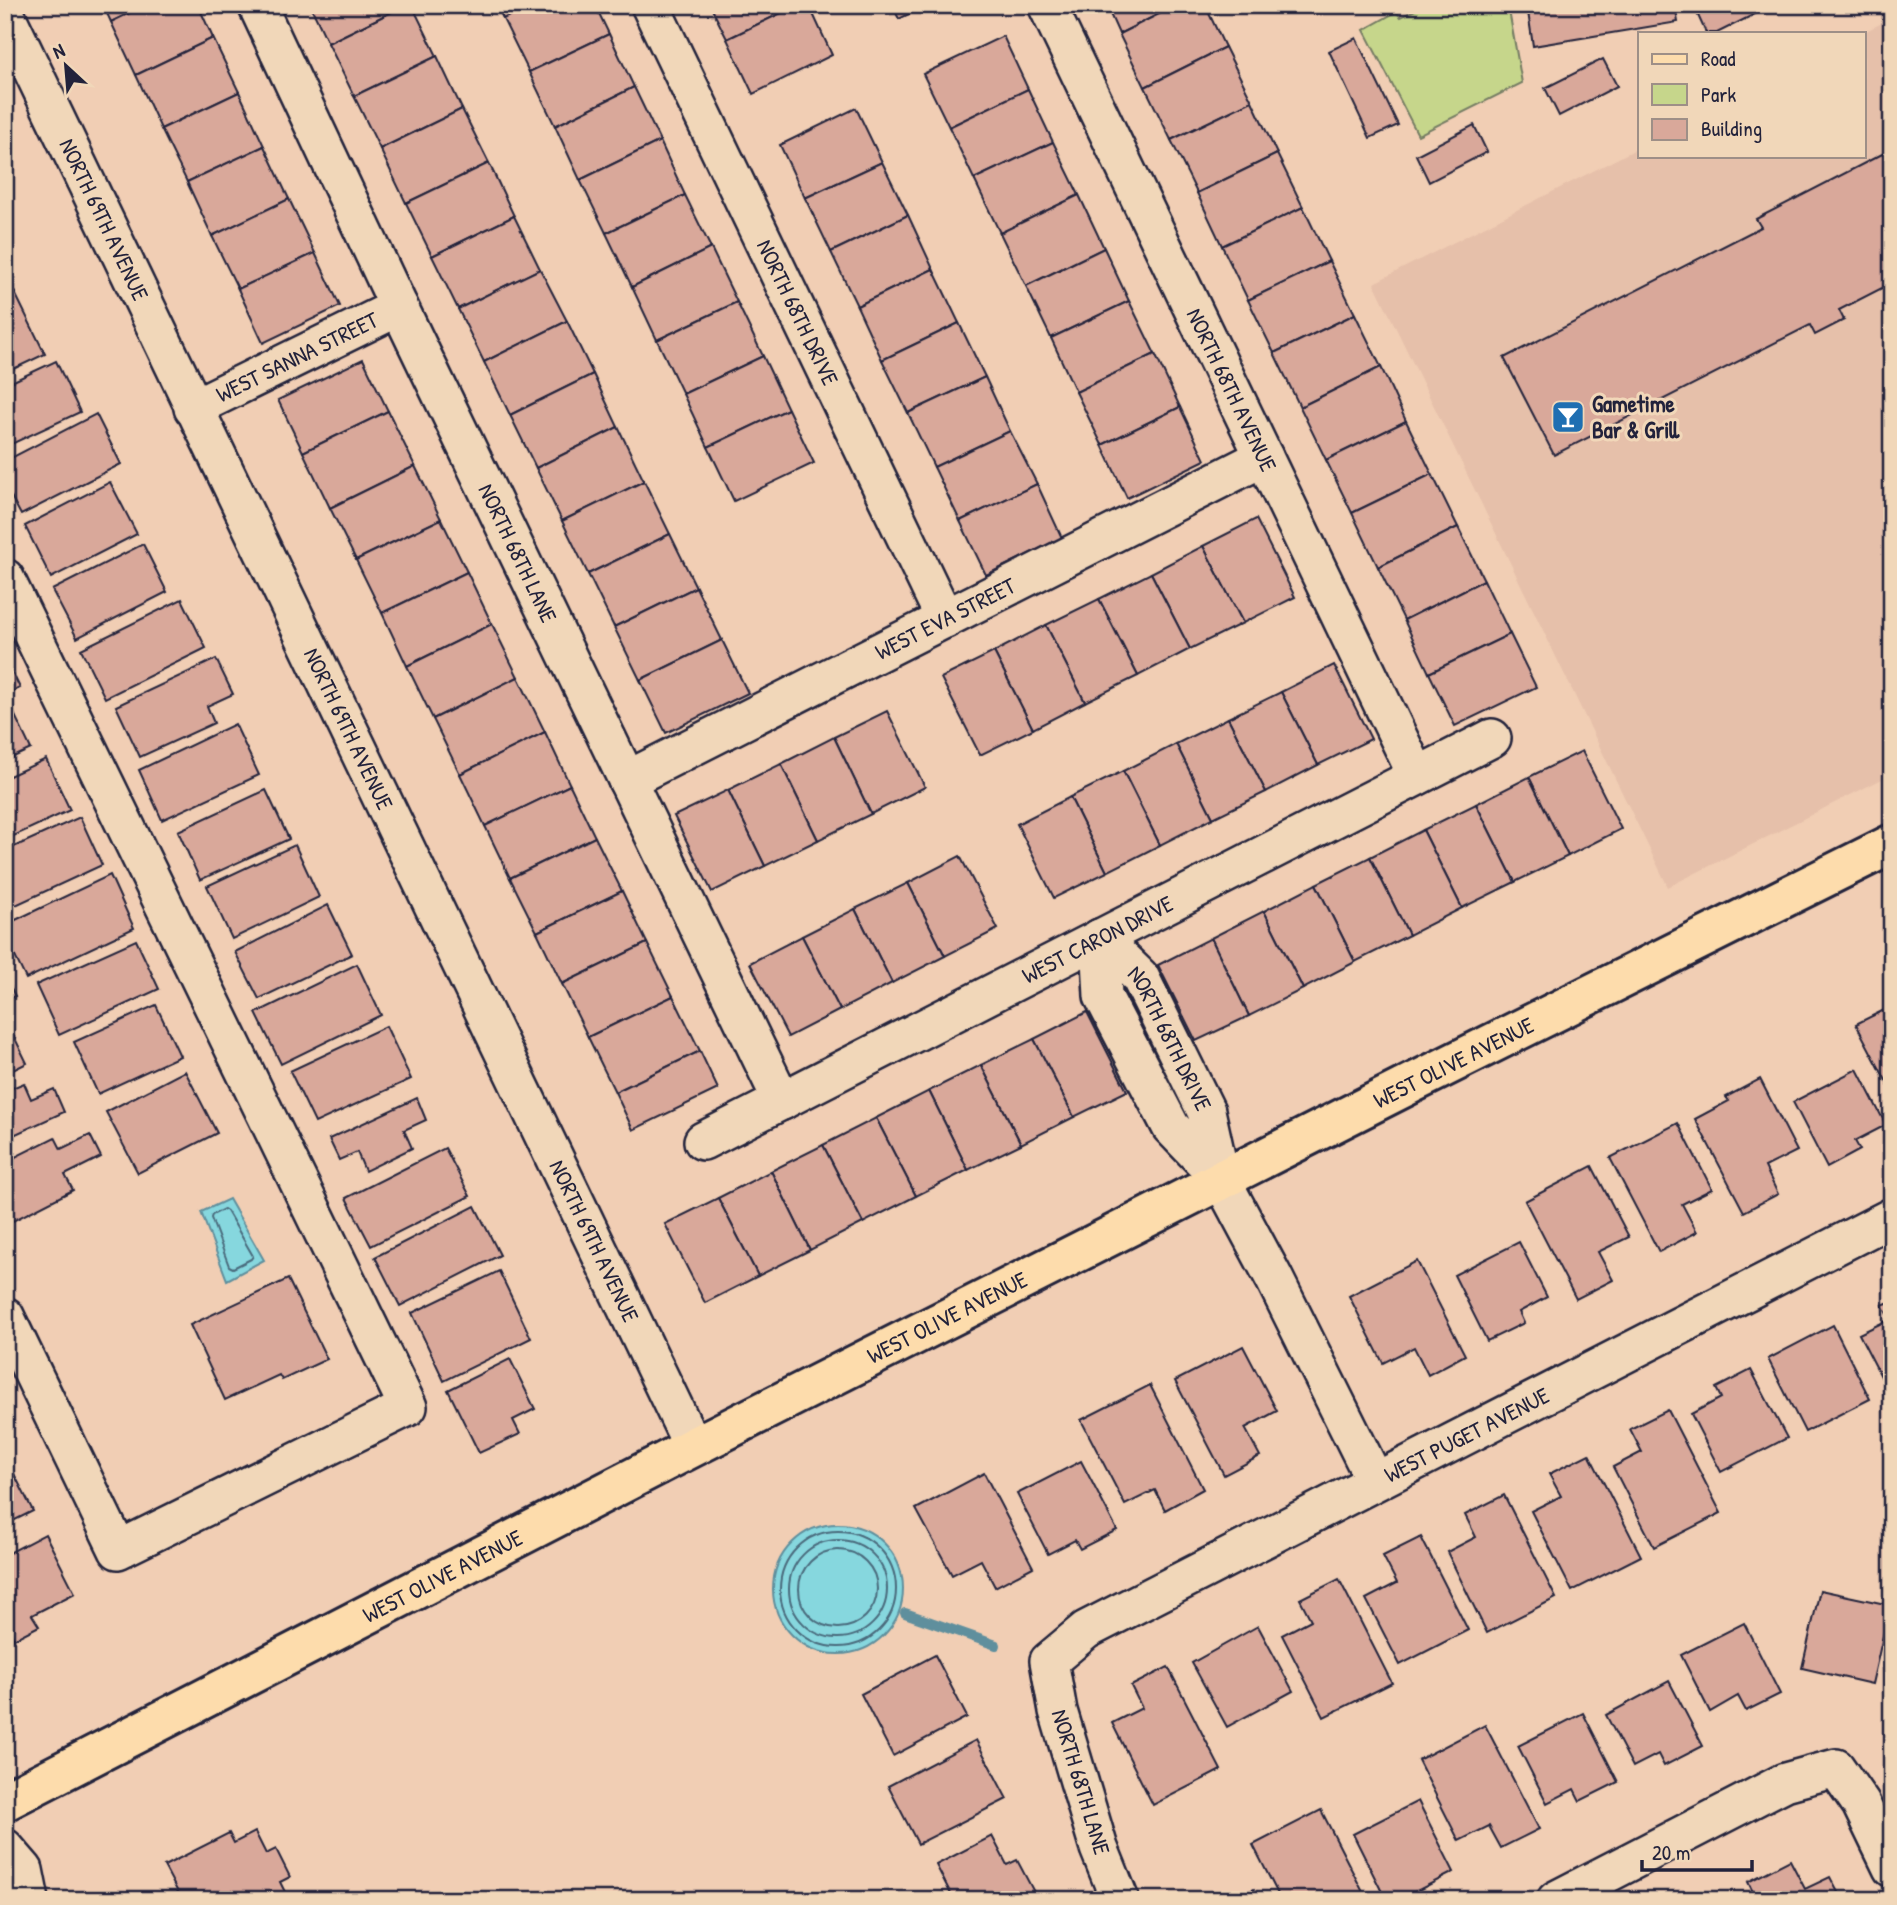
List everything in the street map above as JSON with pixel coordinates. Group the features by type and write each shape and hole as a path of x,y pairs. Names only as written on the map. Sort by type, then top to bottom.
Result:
{"main road":[{"name":"WEST OLIVE AVENUE","path":"5,1801 285,1660 693,1447 1892,844"}],"street":[{"name":"NORTH 68TH LANE","path":"257,5 782,1101"},
{"name":"NORTH 68TH DRIVE","path":"650,5 945,619"},
{"name":"NORTH 68TH AVENUE","path":"1047,5 1417,776"},
{"name":"NORTH 69TH AVENUE","path":"5,13 693,1447"},
{"name":"WEST SANNA STREET","path":"194,408 400,307"},
{"name":"WEST EVA STREET","path":"627,780 1264,457"},
{"path":"5,578 408,1407 118,1550 5,1317"},
{"name":"WEST CARON DRIVE","path":"703,1141 1492,738"},
{"name":"NORTH 68TH DRIVE","path":"1100,937 1103,996 1171,1126 1222,1179 1375,1481"},
{"name":"WEST PUGET AVENUE","path":"1049,1661 1086,1630 1892,1217"},
{"name":"NORTH 68TH LANE","path":"1049,1661 1062,1724 1099,1848 1120,1900"},
{"path":"1556,1900 1784,1782 1836,1769 1861,1804 1892,1868"},
{"path":"5,1848 24,1870 30,1900"},
{"path":"5,1892 12,1900"}],"shaded area":[{"path":"1892,18 1892,774 1668,887 1374,283 1638,148 1638,158 1866,158 1864,32"}],"green space":[{"path":"1425,5 1508,5 1522,83 1418,135 1364,30 1396,12 1401,17"}],"water":[{"path":"229,1199 264,1260 227,1280 201,1212"},
{"path":"838,1524 863,1529 884,1543 898,1564 903,1589 898,1614 884,1635 863,1649 838,1654 813,1649 792,1635 778,1614 773,1589 778,1564 792,1543 813,1529"}],"building":[{"path":"103,5 146,5 111,22"},
{"path":"146,5 198,5 213,38 136,75 111,22"},
{"path":"310,5 406,5 328,43"},
{"path":"406,5 412,5 437,56 354,96 328,43"},
{"path":"497,5 531,5 503,19"},
{"path":"531,5 595,5 609,34 529,72 503,19"},
{"path":"710,5 798,5 727,39"},
{"path":"798,5 809,5 832,55 753,94 727,39"},
{"path":"892,5 927,5 899,19"},
{"path":"1106,5 1177,5 1119,34"},
{"path":"1177,5 1205,5 1225,47 1145,87 1119,34"},
{"path":"1527,5 1675,5 1678,22 1533,46"},
{"path":"1708,5 1773,5 1719,32 1706,32 1696,11"},
{"path":"609,34 634,87 555,126 529,72"},
{"path":"1003,36 1028,89 949,127 923,74"},
{"path":"213,38 239,92 161,129 136,75"},
{"path":"1356,38 1398,125 1370,138 1329,51"},
{"path":"1225,47 1252,101 1171,140 1145,87"},
{"path":"437,56 462,109 380,149 354,96"},
{"path":"1603,59 1617,86 1559,116 1545,88"},
{"path":"634,87 660,141 580,180 555,126"},
{"path":"1028,89 1053,142 974,179 949,127"},
{"path":"239,92 264,146 187,182 161,129"},
{"path":"1252,101 1277,154 1197,193 1171,140"},
{"path":"856,108 882,162 805,198 780,145"},
{"path":"462,109 489,163 406,203 380,149"},
{"path":"1474,125 1487,152 1429,182 1416,155"},
{"path":"660,141 685,195 606,233 580,180"},
{"path":"1053,142 1079,195 1000,233 974,179"},
{"path":"264,146 289,199 212,236 187,182"},
{"path":"1892,149 1892,283 1839,310 1844,320 1815,335 1810,325 1554,455 1504,358 1761,227 1756,219"},
{"path":"1277,154 1303,207 1222,246 1197,193"},
{"path":"882,162 908,215 831,252 805,198"},
{"path":"489,163 514,216 432,256 406,203"},
{"path":"685,195 711,248 632,287 606,233"},
{"path":"1079,195 1104,248 1026,286 1000,233"},
{"path":"289,199 315,253 238,289 212,236"},
{"path":"1303,207 1329,261 1248,300 1222,246"},
{"path":"908,215 933,269 857,306 831,252"},
{"path":"514,216 540,269 458,309 432,256"},
{"path":"711,248 737,302 657,340 632,287"},
{"path":"1104,248 1129,301 1051,338 1026,286"},
{"path":"315,253 340,306 263,343 238,289"},
{"path":"1329,261 1355,314 1274,353 1248,300"},
{"path":"540,269 567,321 484,362 458,309"},
{"path":"933,269 959,323 882,360 857,306"},
{"path":"14,291 45,354 5,373 5,295"},
{"path":"1129,301 1155,354 1076,392 1051,338"},
{"path":"737,302 763,356 683,394 657,340"},
{"path":"1355,314 1381,367 1300,407 1274,353"},
{"path":"567,321 593,374 510,415 484,362"},
{"path":"959,323 985,377 908,413 882,360"},
{"path":"1155,354 1180,407 1102,445 1076,392"},
{"path":"763,356 788,409 708,447 683,394"},
{"path":"363,359 388,411 303,452 278,400"},
{"path":"56,361 80,412 5,447 5,385"},
{"path":"1381,367 1406,421 1326,460 1300,407"},
{"path":"593,374 618,427 536,468 510,415"},
{"path":"985,377 1010,431 934,467 908,413"},
{"path":"1180,407 1205,460 1127,498 1102,445"},
{"path":"788,409 814,463 734,501 708,447"},
{"path":"388,411 415,466 330,508 303,452"},
{"path":"96,414 121,464 21,515 5,485 5,461"},
{"path":"1406,421 1432,474 1352,513 1326,460"},
{"path":"618,427 644,481 562,521 536,468"},
{"path":"1010,431 1037,484 960,521 934,467"},
{"path":"415,466 441,519 356,560 330,508"},
{"path":"1432,474 1458,527 1378,567 1352,513"},
{"path":"644,481 670,534 588,574 562,521"},
{"path":"110,482 137,534 51,578 25,526"},
{"path":"1037,484 1062,538 986,575 960,521"},
{"path":"441,519 467,572 382,613 356,560"},
{"path":"1256,519 1295,597 1243,623 1203,546"},
{"path":"1458,527 1484,580 1404,620 1378,567"},
{"path":"670,534 696,587 614,627 588,574"},
{"path":"143,544 167,592 77,638 52,590"},
{"path":"1203,546 1243,623 1190,649 1151,573"},
{"path":"467,572 492,624 407,666 382,613"},
{"path":"1151,573 1190,649 1138,676 1099,599"},
{"path":"1484,580 1510,634 1429,673 1404,620"},
{"path":"696,587 722,640 640,680 614,627"},
{"path":"182,599 206,648 105,698 81,649"},
{"path":"1099,599 1138,676 1085,702 1046,625"},
{"path":"492,624 518,677 433,719 407,666"},
{"path":"1046,625 1085,702 1033,729 994,652"},
{"path":"1510,634 1536,687 1455,726 1429,673"},
{"path":"722,640 748,693 666,733 640,680"},
{"path":"994,652 1033,729 980,755 941,678"},
{"path":"5,657 20,688 5,695"},
{"path":"216,659 233,694 207,706 214,723 140,757 116,706"},
{"path":"1334,665 1371,739 1318,765 1281,692"},
{"path":"518,677 545,732 460,774 433,719"},
{"path":"1281,692 1318,765 1266,792 1228,718"},
{"path":"9,703 31,749 5,761 5,705"},
{"path":"887,711 925,787 871,814 834,737"},
{"path":"1228,718 1266,792 1213,818 1176,744"},
{"path":"235,724 259,775 162,820 139,770"},
{"path":"545,732 570,785 485,826 460,774"},
{"path":"834,737 871,814 818,840 781,764"},
{"path":"1176,744 1213,818 1160,845 1123,771"},
{"path":"1582,751 1621,829 1568,856 1529,777"},
{"path":"46,759 70,810 5,840 5,778"},
{"path":"781,764 818,840 765,866 728,790"},
{"path":"1123,771 1160,845 1107,872 1070,797"},
{"path":"1529,777 1568,856 1515,882 1476,804"},
{"path":"570,785 595,837 510,878 485,826"},
{"path":"266,790 289,839 200,880 178,831"},
{"path":"728,790 765,866 712,892 674,816"},
{"path":"1070,797 1107,872 1054,898 1017,824"},
{"path":"1476,804 1515,882 1462,908 1423,830"},
{"path":"80,817 102,865 5,910 5,851"},
{"path":"1423,830 1462,908 1409,935 1370,857"},
{"path":"595,837 622,891 537,932 510,878"},
{"path":"295,845 319,897 232,939 207,886"},
{"path":"960,856 998,929 945,956 908,883"},
{"path":"1370,857 1409,935 1355,962 1316,884"},
{"path":"110,875 134,928 26,979 5,936 5,925"},
{"path":"908,883 945,956 892,983 855,909"},
{"path":"1316,884 1355,962 1303,989 1264,911"},
{"path":"622,891 647,943 562,984 537,932"},
{"path":"328,905 352,954 259,999 235,952"},
{"path":"855,909 892,983 840,1010 802,936"},
{"path":"1264,911 1303,989 1249,1016 1211,938"},
{"path":"802,936 840,1010 788,1037 750,963"},
{"path":"1211,938 1249,1016 1196,1041 1158,965"},
{"path":"136,940 159,989 59,1035 36,985"},
{"path":"647,943 673,996 588,1037 562,984"},
{"path":"357,964 381,1015 281,1064 256,1013"},
{"path":"5,976 15,996 5,1001"},
{"path":"673,996 700,1051 615,1092 588,1037"},
{"path":"156,1005 180,1056 98,1094 74,1042"},
{"path":"1892,1006 1892,1092 1856,1024"},
{"path":"1087,1012 1127,1091 1074,1117 1034,1039"},
{"path":"5,1018 27,1063 5,1074"},
{"path":"386,1026 411,1079 315,1123 290,1071"},
{"path":"1034,1039 1074,1117 1021,1144 981,1065"},
{"path":"700,1051 718,1089 633,1130 615,1092"},
{"path":"981,1065 1021,1144 968,1170 929,1091"},
{"path":"1857,1069 1886,1125 1855,1141 1860,1150 1827,1168 1793,1102"},
{"path":"185,1071 217,1133 138,1173 106,1112"},
{"path":"1760,1079 1797,1151 1765,1167 1778,1194 1744,1212 1695,1119 1729,1101 1726,1097"},
{"path":"24,1083 31,1099 54,1089 64,1112 5,1139 5,1091"},
{"path":"929,1091 968,1170 916,1196 876,1118"},
{"path":"417,1098 426,1120 404,1130 412,1148 365,1171 357,1152 339,1160 329,1139"},
{"path":"876,1118 916,1196 863,1223 823,1145"},
{"path":"1678,1123 1712,1189 1682,1204 1697,1232 1659,1252 1610,1158"},
{"path":"90,1135 101,1157 65,1175 73,1190 7,1224 5,1162 55,1137 61,1149"},
{"path":"823,1145 863,1223 810,1250 771,1171"},
{"path":"445,1148 470,1196 371,1246 346,1198"},
{"path":"1592,1166 1629,1237 1598,1252 1613,1280 1576,1299 1525,1201"},
{"path":"771,1171 810,1250 758,1276 718,1198"},
{"path":"718,1198 758,1276 705,1303 665,1224"},
{"path":"475,1206 500,1255 400,1306 375,1257"},
{"path":"1519,1242 1547,1297 1519,1312 1524,1323 1487,1341 1454,1275"},
{"path":"1417,1261 1465,1355 1428,1375 1414,1347 1383,1363 1349,1296"},
{"path":"499,1271 531,1338 444,1381 412,1313"},
{"path":"288,1279 327,1359 282,1380 279,1375 225,1400 190,1325"},
{"path":"1892,1301 1892,1390 1889,1392 1859,1334 1890,1319 1882,1305"},
{"path":"1833,1325 1870,1399 1805,1432 1768,1359"},
{"path":"1243,1346 1277,1411 1245,1428 1260,1456 1224,1475 1175,1381"},
{"path":"510,1359 535,1409 513,1420 520,1434 479,1453 448,1390"},
{"path":"1751,1370 1787,1438 1721,1472 1691,1414 1721,1398 1716,1388"},
{"path":"1150,1385 1203,1489 1165,1510 1155,1490 1125,1505 1081,1420"},
{"path":"1668,1410 1721,1513 1654,1547 1613,1467 1642,1452 1630,1429"},
{"path":"1589,1454 1641,1556 1572,1591 1531,1511 1561,1496 1549,1474"},
{"path":"5,1456 33,1511 5,1525"},
{"path":"1081,1461 1117,1530 1080,1549 1075,1540 1048,1554 1017,1494"},
{"path":"984,1473 1033,1567 995,1587 981,1560 952,1575 916,1509"},
{"path":"1504,1495 1556,1598 1487,1633 1447,1552 1476,1537 1465,1515"},
{"path":"45,1534 75,1593 32,1615 39,1626 14,1639 9,1628 5,1630 5,1555"},
{"path":"1421,1537 1468,1630 1400,1665 1366,1599 1397,1583 1383,1556"},
{"path":"1339,1579 1392,1683 1324,1717 1282,1635 1311,1620 1300,1599"},
{"path":"1820,1590 1890,1605 1872,1684 1802,1668"},
{"path":"1744,1623 1780,1694 1746,1711 1738,1696 1710,1712 1681,1655"},
{"path":"1258,1626 1293,1691 1227,1727 1192,1663"},
{"path":"935,1655 967,1717 893,1756 861,1694"},
{"path":"1168,1667 1221,1770 1153,1805 1112,1723 1142,1708 1131,1686"},
{"path":"1669,1681 1703,1746 1664,1766 1658,1754 1633,1767 1606,1715"},
{"path":"1583,1713 1618,1782 1580,1801 1574,1789 1547,1803 1518,1746"},
{"path":"1485,1725 1539,1829 1501,1848 1489,1826 1459,1841 1418,1760"},
{"path":"976,1740 1007,1799 918,1844 888,1786"},
{"path":"1418,1801 1454,1872 1399,1900 1386,1900 1353,1834"},
{"path":"1321,1810 1367,1900 1281,1900 1253,1845"},
{"path":"255,1832 266,1854 276,1849 290,1877 280,1882 289,1900 182,1900 164,1866 229,1833 234,1843"},
{"path":"992,1836 1007,1865 1017,1860 1035,1894 1024,1900 954,1900 936,1865"},
{"path":"1790,1860 1805,1889 1830,1877 1842,1900 1757,1900 1748,1882"},
{"path":"1254,1889 1260,1900 1233,1900"}],"waterway":[{"path":"905,1613 996,1645"}],"place":[{"name":"Gametime Bar & Grill","path":"1568,417"}]}
